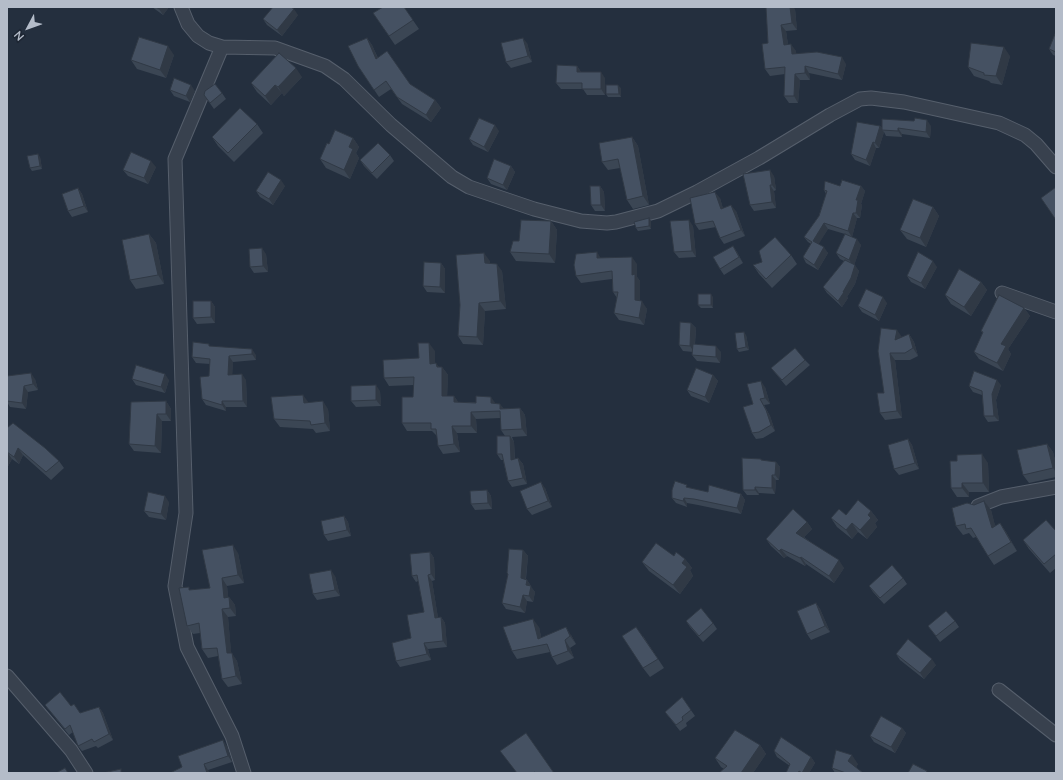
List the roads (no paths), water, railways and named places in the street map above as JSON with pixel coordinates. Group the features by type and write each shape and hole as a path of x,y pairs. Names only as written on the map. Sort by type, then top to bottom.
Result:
{"street":[{"path":"181,7 188,24 198,36 209,43 222,47 275,48 325,66 344,79 391,125 452,177 469,187 580,221 607,223 616,222 658,211 718,181 860,99 871,98 904,102 998,122 1025,135 1036,144 1056,167"},
{"path":"222,47 175,159 186,513 175,586 187,647 232,736 244,773"},
{"path":"1002,293 1056,312"},
{"path":"978,506 1002,497 1056,487"},
{"path":"7,676 71,750 86,773"},
{"path":"999,690 1056,735"}]}
